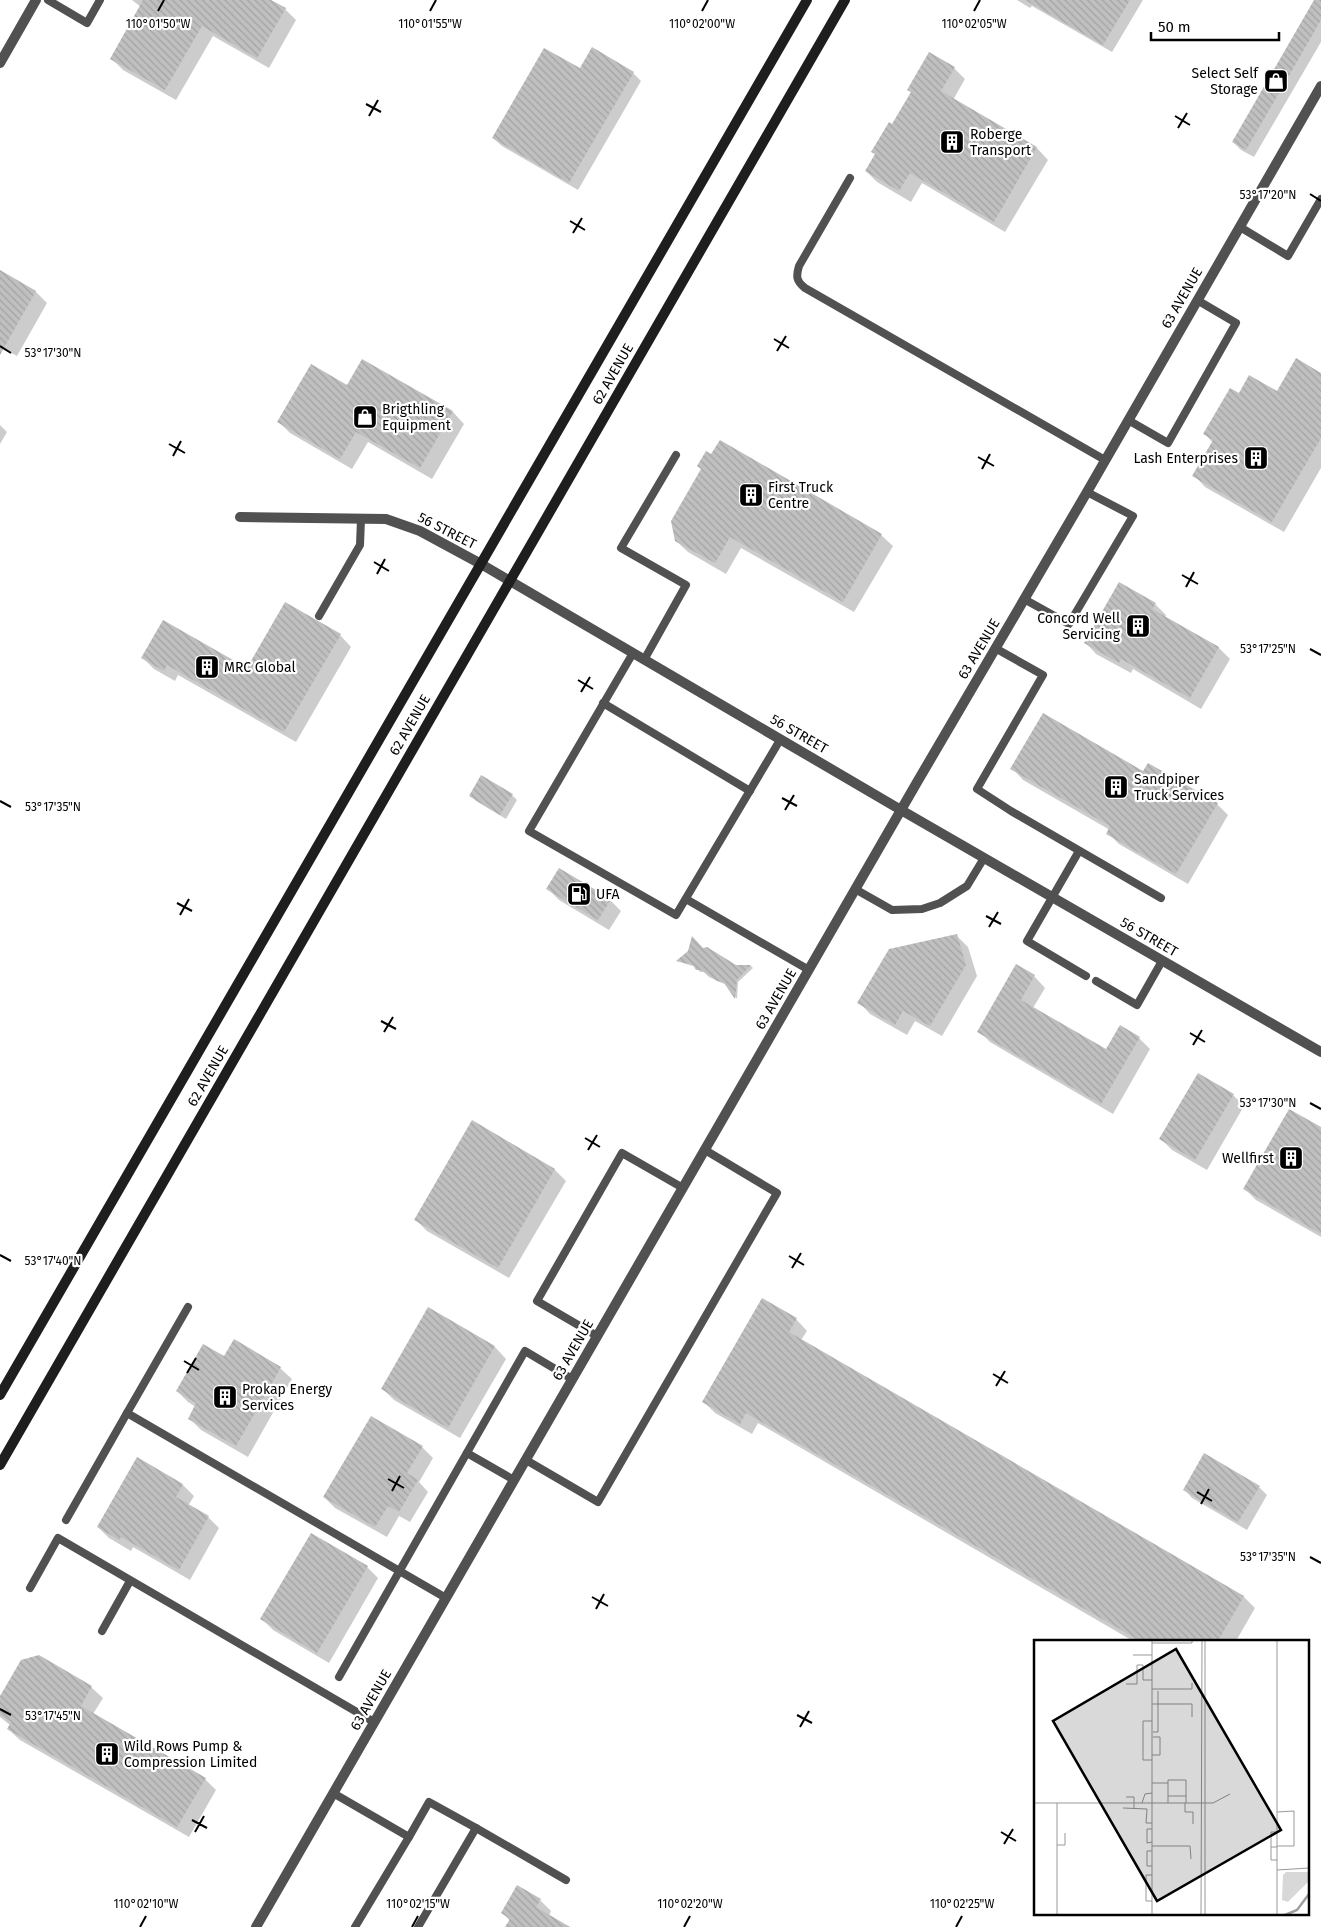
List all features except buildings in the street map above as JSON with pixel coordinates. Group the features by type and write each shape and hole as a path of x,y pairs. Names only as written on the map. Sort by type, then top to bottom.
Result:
{"main road":[{"name":"62 AVENUE","path":"0,1395 807,0"},
{"name":"62 AVENUE","path":"0,1465 845,0"}],"street":[{"path":"0,63 36,0"},
{"name":"63 AVENUE","path":"256,1927 1321,86"},
{"name":"56 STREET","path":"240,517 386,519 420,531 481,564 780,740 1321,1052"}],"lane":[{"path":"48,0 87,23 100,0"},
{"path":"850,178 799,266 797,274 799,283 1105,460"},
{"path":"1240,227 1288,256 1321,199"},
{"path":"1128,420 1168,443 1236,323 1196,300"},
{"path":"644,660 686,585 622,548 676,455"},
{"path":"1024,599 1069,624 1133,516 1087,492"},
{"path":"319,616 360,545 361,519"},
{"path":"995,648 1042,675 976,789 1010,811 1161,898"},
{"path":"633,652 529,831 676,916 780,740"},
{"path":"604,703 750,791"},
{"path":"1079,851 1027,941 1086,976"},
{"path":"855,889 892,910 922,910 940,903 967,886 984,858"},
{"path":"686,899 809,970"},
{"path":"1096,982 1136,1005 1162,961"},
{"path":"526,1460 598,1502 758,1226 777,1192 705,1150"},
{"path":"597,1336 537,1301 617,1161 622,1153 683,1188"},
{"path":"66,1520 188,1307"},
{"path":"339,1677 525,1351 572,1379"},
{"path":"127,1413 446,1598"},
{"path":"467,1453 514,1480"},
{"path":"30,1588 58,1538 374,1722"},
{"path":"102,1630 130,1581"},
{"path":"333,1793 409,1836"},
{"path":"355,1927 428,1802 566,1880"},
{"path":"418,1927 476,1828"}],"place":[{"name":"Select Self Storage","path":"1276,81"},
{"name":"Roberge Transport","path":"952,142"},
{"name":"Brigthling Equipment","path":"365,417"},
{"name":"Lash Enterprises","path":"1256,458"},
{"name":"First Truck Centre","path":"751,495"},
{"name":"Concord Well Servicing","path":"1138,626"},
{"name":"MRC Global","path":"207,667"},
{"name":"Sandpiper Truck Services","path":"1116,787"},
{"name":"UFA","path":"579,894"},
{"name":"Wellfirst","path":"1291,1158"},
{"name":"Prokap Energy Services","path":"225,1397"},
{"name":"Wild Rows Pump & Compression Limited","path":"107,1754"}]}
